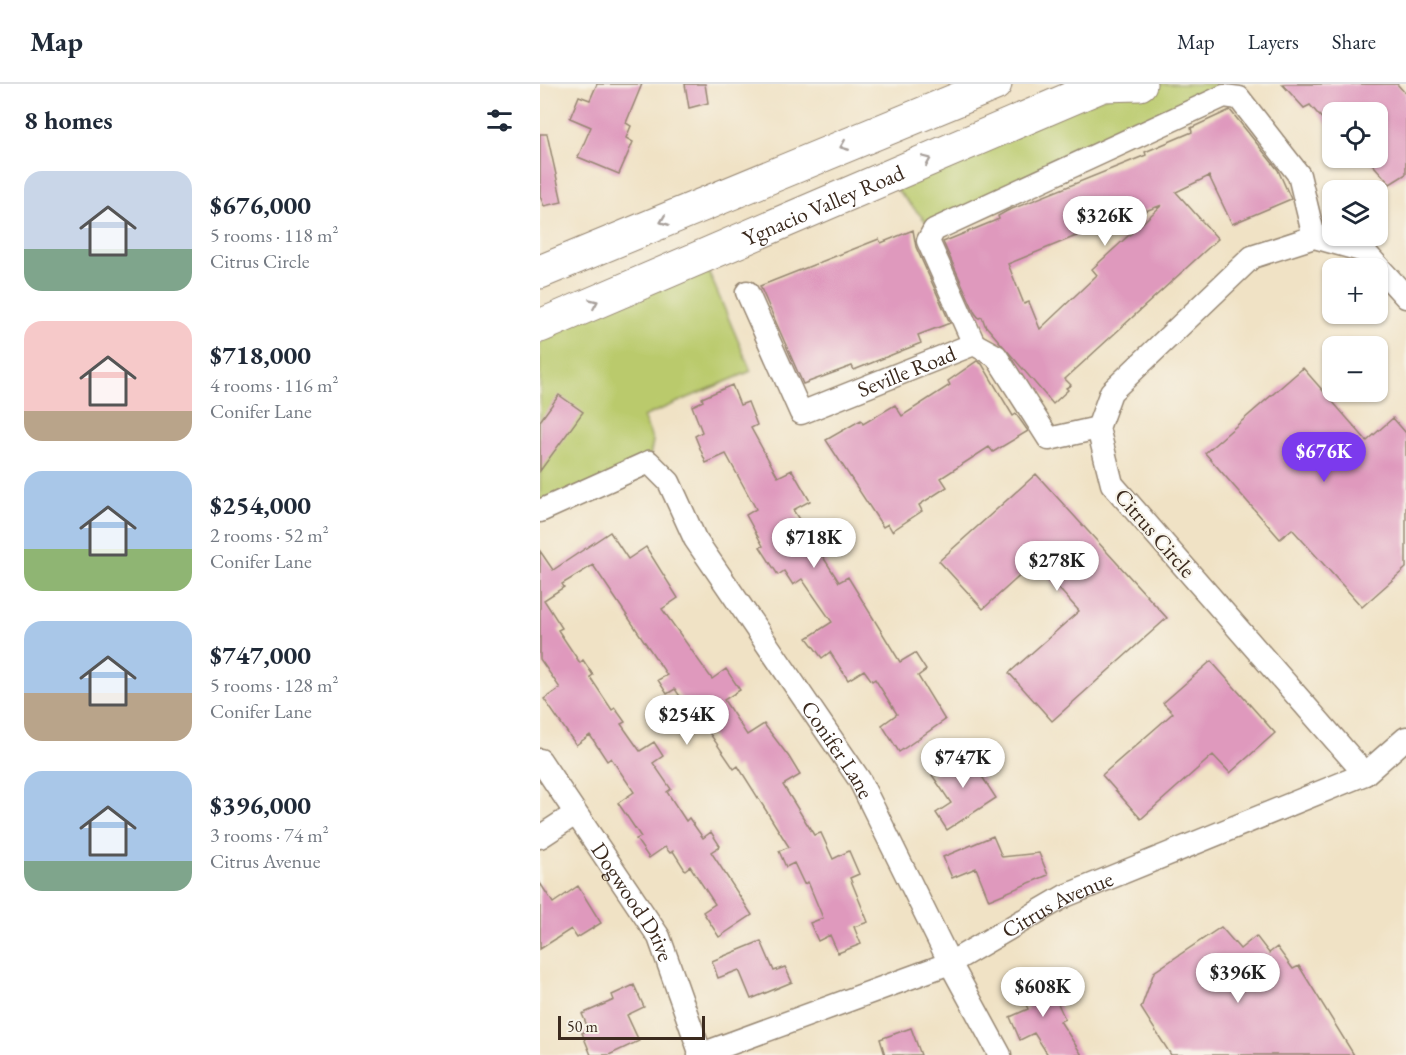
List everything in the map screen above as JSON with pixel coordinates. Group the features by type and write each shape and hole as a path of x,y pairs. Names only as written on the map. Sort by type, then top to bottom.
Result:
{"highway":[{"name":"Ygnacio Valley Road","path":"540,272 995,84"},
{"path":"1103,85 1140,84"},
{"name":"Ygnacio Valley Road","path":"540,326 1103,85"}],"street":[{"path":"974,344 928,241 934,230 1224,96 1239,98 1299,174 1314,237"},
{"path":"1098,428 1111,392 1252,257 1314,237 1364,251 1406,297"},
{"name":"Seville Road","path":"747,292 801,413 974,344 996,356 1049,438 1098,428"},
{"name":"Citrus Circle","path":"1098,428 1112,484 1365,774"},
{"name":"Conifer Lane","path":"540,511 649,462 669,482 695,539 859,779 950,963 1000,1055"},
{"name":"Citrus Avenue","path":"700,1055 950,963 1065,896 1365,774 1406,738"},
{"name":"Dogwood Drive","path":"540,760 659,937 700,1055"},
{"path":"540,837 575,814"}],"green space":[{"path":"1140,84 1221,84 1224,96 934,230 886,178"},
{"path":"702,256 751,371 643,417 653,441 649,462 540,511 540,326"}],"building":[{"path":"597,84 642,84 626,123 631,126 626,138 633,142 619,174 578,157 591,127 570,118 579,96 590,100"},
{"path":"685,84 705,84 708,103 689,108"},
{"path":"1282,84 1397,84 1406,94 1406,174 1390,184 1376,168 1388,168 1388,102 1322,102 1322,119 1310,105 1304,108"},
{"path":"1230,110 1278,170 1291,199 1232,224 1209,176 1176,192 1218,239 1065,379 1071,385 1053,404 985,325 982,317 979,318 975,313 943,242 999,219 998,216 1007,211 1146,155 1145,152 1192,132 1191,128","holes":["1162,205 1092,269 1097,275 1040,329 1029,302 1024,304 1008,264 1081,234"]},
{"path":"540,134 547,134 562,202 544,206 540,196"},
{"path":"913,230 916,247 950,323 918,335 921,343 854,370 852,366 803,384 760,286 879,239 881,243"},
{"path":"977,361 982,364 1013,416 1016,414 1028,431 993,452 989,447 941,478 947,487 919,505 922,511 892,531 888,524 883,527 826,440 861,420 863,424 895,405 902,416 950,385 948,381"},
{"path":"1303,368 1322,390 1322,402 1333,402 1367,441 1393,418 1406,433 1406,568 1362,607 1292,529 1280,539 1205,453"},
{"path":"732,385 740,405 748,402 757,425 751,428 778,477 792,470 810,501 793,510 839,582 848,577 900,662 915,653 926,670 918,676 945,720 899,752 882,725 897,714 875,679 872,681 864,670 848,680 830,652 822,658 807,638 832,622 802,579 793,585 784,571 778,575 760,547 763,546 746,515 756,509 726,454 706,463 695,436 702,432 692,406 703,401 702,398"},
{"path":"559,395 583,412 540,471 540,421"},
{"path":"1036,474 1167,618 1052,721 1009,673 1079,611 1035,562 983,609 939,561"},
{"path":"610,532 628,559 646,547 678,598 662,609 712,679 726,669 740,690 724,700 747,735 764,724 789,757 800,775 783,785 814,835 821,833 833,859 849,851 859,874 850,878 868,922 854,927 861,944 838,953 830,935 818,941 810,923 823,918 808,882 804,884 794,863 786,867 779,851 789,847 738,766 734,769 691,706 688,708 675,689 667,694 658,680 667,675 593,565 562,584 564,587 544,600 562,628 558,630 580,663 583,660 593,675 590,677 612,710 615,708 625,722 621,724 640,751 654,742 663,756 653,763 671,789 667,792 686,821 689,818 703,838 711,832 720,846 711,852 752,915 719,937 703,912 715,904 690,866 685,870 673,851 670,853 665,847 649,858 636,839 641,837 618,803 634,792 611,758 607,761 590,735 576,745 544,699 560,688 540,659 540,551 553,570"},
{"path":"1211,661 1275,733 1230,773 1213,755 1141,819 1102,775 1173,713 1163,703"},
{"path":"974,748 986,767 979,772 996,798 947,830 936,813 951,803 932,775"},
{"path":"993,836 1002,857 1039,853 1048,875 989,900 976,868 952,878 943,857"},
{"path":"540,883 553,903 578,886 601,923 577,938 571,929 540,949"},
{"path":"1221,927 1240,949 1256,936 1269,953 1277,947 1293,969 1299,966 1354,1055 1171,1055 1141,1008 1154,972"},
{"path":"761,941 774,971 785,967 792,982 751,999 739,970 718,978 712,961"},
{"path":"1044,973 1065,1019 1060,1021 1082,1055 1048,1055 1034,1033 1020,1040 1010,1017 1028,1009 1017,985"},
{"path":"634,985 644,1007 627,1015 639,1041 609,1055 591,1055 582,1033 589,1030 582,1014 614,1000 612,995"},
{"path":"911,1028 921,1055 885,1055 880,1039"}]}
